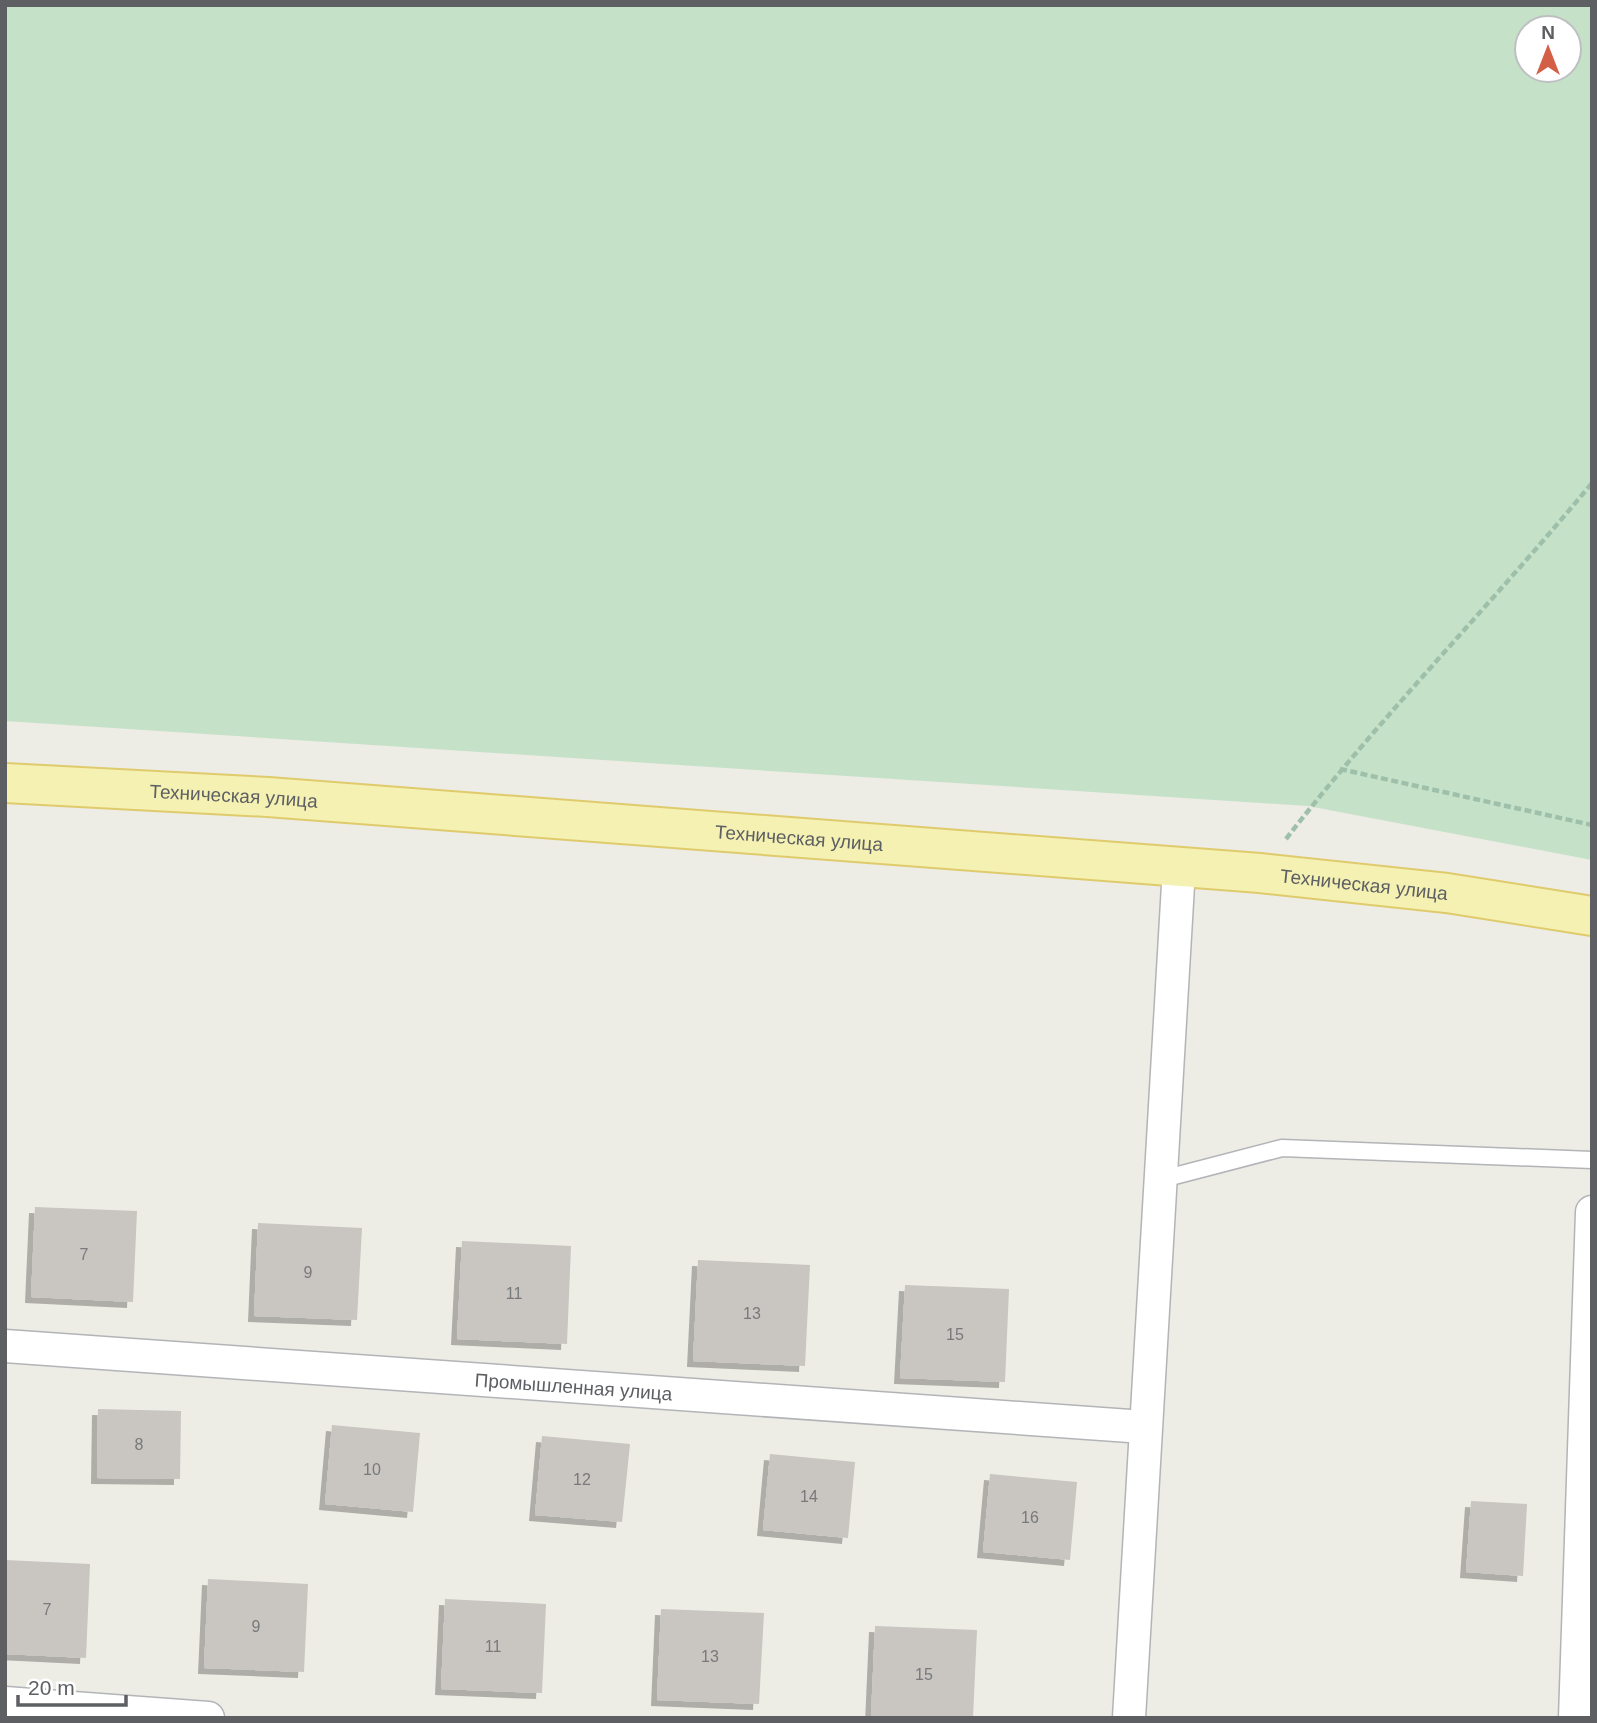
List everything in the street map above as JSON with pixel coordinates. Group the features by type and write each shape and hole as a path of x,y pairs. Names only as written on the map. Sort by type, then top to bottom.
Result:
{"main road":[{"name":"Техническая улица","path":"5,783 268,797 1260,873 1447,893 1592,916"}],"street":[{"path":"1129,1718 1144,1427 1179,868"},
{"path":"1575,1718 1592,1212"},
{"name":"Промышленная улица","path":"5,1346 1144,1427"},
{"path":"5,1703 208,1718"}],"lane":[{"path":"1159,1180 1282,1147 1592,1160"}],"path":[{"path":"1260,873 1340,769 1517,573 1592,483"},
{"path":"1340,769 1592,825"}],"green space":[{"path":"5,5 1592,5 1592,860 1308,806 5,721"}],"building":[{"path":"35,1207 137,1211 133,1302 31,1297"},
{"path":"258,1223 362,1228 357,1320 254,1316"},
{"path":"462,1241 571,1246 567,1344 457,1339"},
{"path":"698,1260 810,1265 805,1366 693,1361"},
{"path":"905,1285 1009,1289 1005,1382 900,1378"},
{"path":"98,1409 181,1411 180,1479 97,1478"},
{"path":"332,1425 420,1433 413,1512 325,1504"},
{"path":"542,1436 630,1444 622,1522 535,1515"},
{"path":"770,1454 855,1462 848,1538 763,1530"},
{"path":"990,1474 1077,1482 1070,1560 983,1552"},
{"path":"1471,1501 1527,1504 1523,1576 1466,1572"},
{"path":"5,1560 90,1564 86,1658 5,1654"},
{"path":"208,1579 308,1584 304,1672 204,1668"},
{"path":"445,1599 546,1604 542,1693 441,1689"},
{"path":"661,1609 764,1613 759,1704 657,1700"},
{"path":"875,1626 977,1630 973,1718 871,1717"}]}
